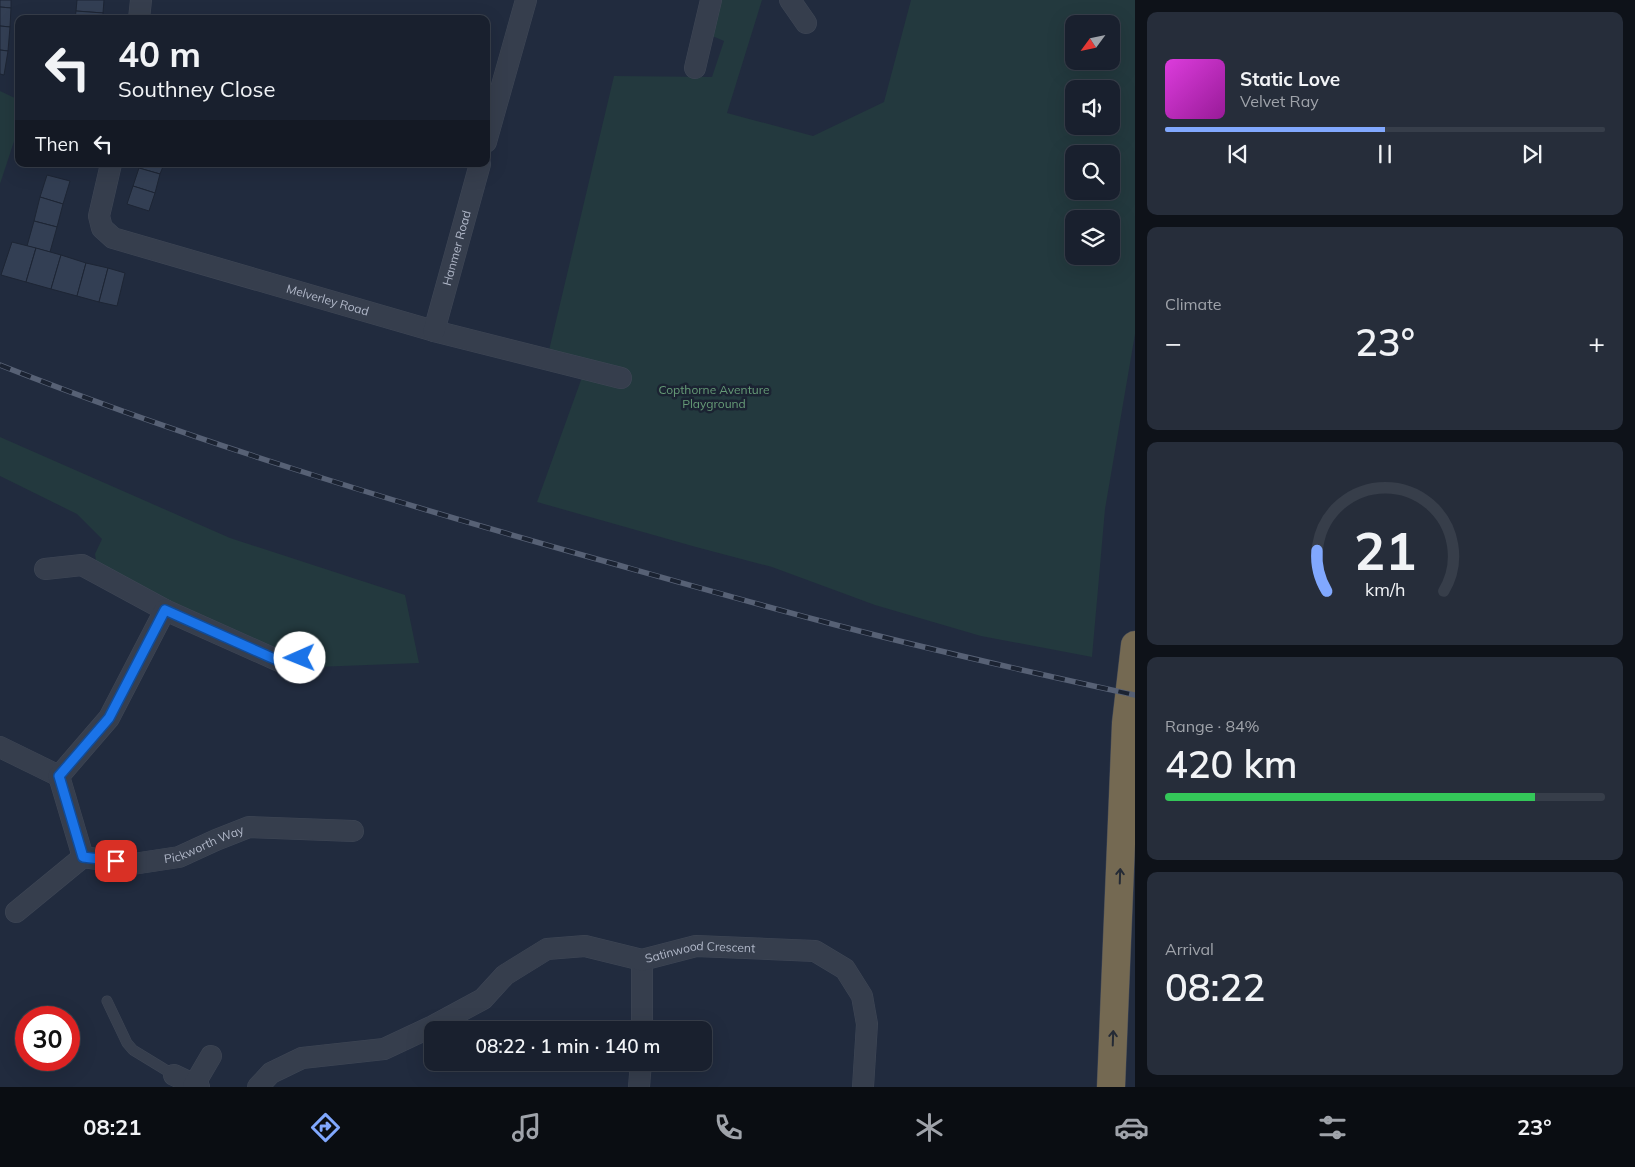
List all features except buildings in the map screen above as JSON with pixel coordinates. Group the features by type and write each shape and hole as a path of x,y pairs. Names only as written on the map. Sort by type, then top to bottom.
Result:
{"highway":[{"path":"1111,1087 1126,723 1135,645"}],"street":[{"path":"139,15 141,0"},
{"path":"490,128 526,0"},
{"path":"695,68 711,0"},
{"path":"790,0 806,23"},
{"name":"Melverley Road","path":"110,167 99,216 102,228 113,238 434,331 621,378"},
{"name":"Hanmer Road","path":"434,331 479,167"},
{"path":"45,569 82,565 165,610 279,661 300,658"},
{"path":"59,776 109,718 165,610"},
{"path":"0,747 59,776 83,857 16,912"},
{"name":"Pickworth Way","path":"83,857 133,864 179,857 249,827 353,831"},
{"name":"Satinwood Crescent","path":"258,1087 270,1073 302,1058 384,1049 483,1000 505,975 547,949 586,946 642,960 696,946 815,952 823,956 846,969 862,996 867,1024 863,1087"},
{"path":"642,960 642,1021"},
{"path":"174,1075 197,1086 210,1056"},
{"path":"639,1087 640,1071"}],"lane":[{"path":"108,1002 127,1043 133,1050 174,1075"}],"green space":[{"name":"Copthorne Aventure Playground","path":"716,0 762,0 727,113 813,136 884,102 911,0 1135,0 1135,334 1105,509 1092,657 981,636 875,605 772,567 537,502 585,369 547,359 614,76 712,77 724,41 703,32"},
{"path":"0,91 15,98 15,138 0,184"},
{"path":"0,437 230,538 405,595 419,663 311,666 303,645 294,635 273,648 176,604 96,561 95,554 102,539 77,514 0,476"}],"railway":[{"path":"0,365 220,445 518,537 856,630 1135,695"}],"route":[{"path":"116,861 83,857 59,776 109,718 165,610 279,661 300,658"}]}
